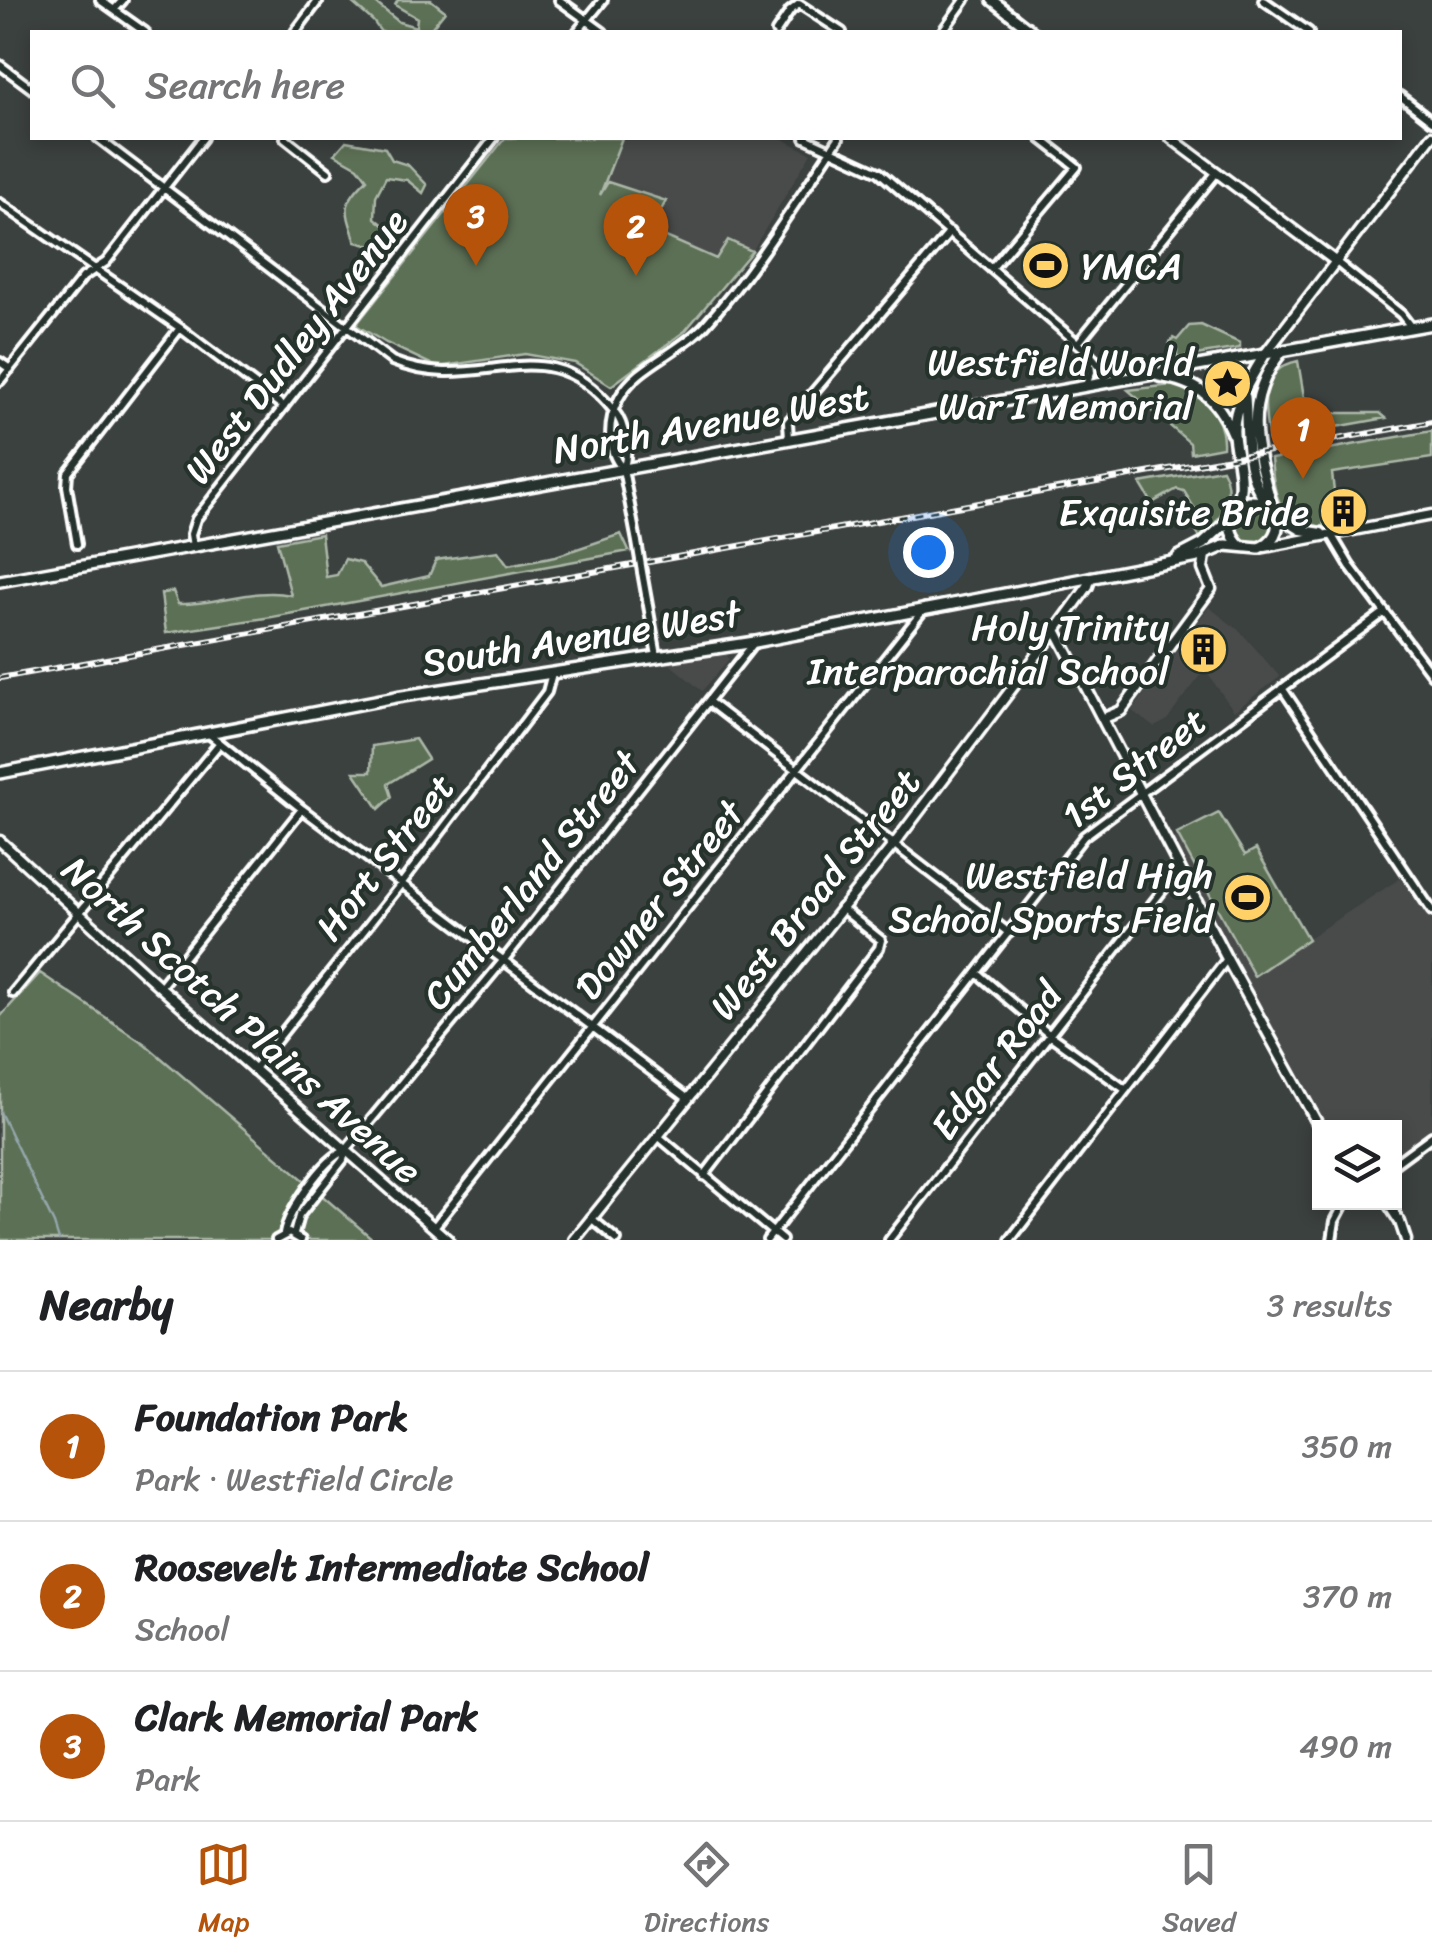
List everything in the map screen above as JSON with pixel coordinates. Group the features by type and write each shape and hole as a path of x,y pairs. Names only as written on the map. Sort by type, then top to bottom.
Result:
{"main road":[{"name":"North Avenue West","path":"0,580 1432,324"},
{"path":"1265,354 1235,416 1240,484 1231,515 1232,535 1241,546 1250,549 1263,547 1276,535 1254,410 1263,377 1282,352"},
{"path":"1151,374 1186,380 1199,387 1221,410 1234,437"},
{"path":"1245,397 1244,424 1252,473 1256,489 1272,509"},
{"path":"1231,515 1248,501 1272,509"},
{"name":"South Avenue West","path":"1171,560 1205,543 1231,515"},
{"name":"South Avenue West","path":"0,773 396,697 754,642 1205,554 1226,545 1241,546"}],"street":[{"path":"100,0 142,30"},
{"path":"114,10 123,0"},
{"path":"296,30 319,0"},
{"path":"559,0 600,30"},
{"path":"578,30 602,0"},
{"path":"943,30 965,0"},
{"path":"992,0 1031,30"},
{"path":"1263,0 1307,30"},
{"path":"777,30 798,2 839,30"},
{"path":"0,65 30,88"},
{"path":"1402,98 1432,121"},
{"path":"1265,354 1432,136"},
{"path":"101,140 392,361 414,370 441,374 535,364 560,367 589,382 620,420 628,459 623,469 657,656"},
{"path":"0,382 83,277 106,262 201,140"},
{"path":"288,140 328,172"},
{"name":"West Dudley Avenue","path":"193,546 192,526 492,140"},
{"path":"810,140 878,172 1089,352 1103,370 1105,382"},
{"path":"613,410 631,379 686,343 730,295 838,140"},
{"path":"991,269 1077,167 1043,140"},
{"path":"1174,140 1335,260 1401,314 1412,328"},
{"path":"1078,343 1217,172"},
{"path":"0,203 180,328 284,407"},
{"path":"789,438 788,422 950,232"},
{"path":"78,544 68,473 180,328"},
{"path":"1085,386 1091,372 1089,352"},
{"path":"0,362 10,370"},
{"path":"1272,509 1301,530 1330,533"},
{"path":"1263,547 1432,515"},
{"path":"1330,533 1432,676"},
{"path":"1104,718 1120,711 1211,589 1203,569 1205,554"},
{"name":"West Broad Street","path":"574,1240 895,843 1056,630 1091,577"},
{"name":"Downer Street","path":"434,1227 926,607"},
{"name":"1st Street","path":"767,1240 1084,836 1385,612"},
{"path":"1056,630 1316,1120"},
{"name":"Cumberland Street","path":"294,1234 299,1216 343,1160 346,1150 503,961 754,642"},
{"name":"Hort Street","path":"253,1070 547,692 552,673"},
{"path":"1282,688 1432,911"},
{"path":"709,702 1009,933"},
{"path":"210,734 302,810 687,1098"},
{"path":"13,993 218,744"},
{"path":"160,987 302,810"},
{"name":"North Scotch Plains Avenue","path":"0,841 448,1240"},
{"name":"Edgar Road","path":"889,1240 1181,867"},
{"path":"704,1176 879,948 881,940 841,908"},
{"path":"1010,1240 1227,959"},
{"path":"977,974 1051,1036 1126,1090"},
{"path":"658,1136 782,1240"},
{"path":"1402,1158 1432,1136"},
{"name":"Cumberland Street","path":"284,1234 290,1213 334,1154 346,1150"},
{"path":"1332,1240 1341,1210"},
{"path":"1392,1210 1406,1240"},
{"path":"591,1218 617,1240"},
{"path":"276,1240 284,1234 294,1234 301,1240"}],"shaded area":[{"path":"621,140 785,140 811,153 752,251 685,331 611,386 575,363 525,354 595,207"},
{"path":"1209,607 1241,632 1280,677 1234,711 1205,670 1166,721 1154,727 1132,711"},
{"path":"723,649 729,659 702,691 666,661"},
{"path":"1219,813 1245,855 1256,849 1308,938 1407,874 1432,910 1432,1136 1402,1159 1402,1120 1316,1120 1168,841"}],"green space":[{"path":"349,0 372,0 399,22 416,27 417,18 395,5 398,0 431,0 445,11 430,30 380,30"},
{"path":"503,140 621,140 600,195 608,182 666,201 650,230 716,259 728,240 752,251 685,331 611,386 575,363 525,354 437,367 356,325"},
{"path":"346,141 385,148 392,160 408,165 427,185 423,193 407,180 386,177 376,196 375,218 396,235 387,250 356,242 349,222 349,201 367,179 358,167 335,154"},
{"path":"1201,325 1240,343 1240,348 1177,358 1177,349 1169,343 1189,326"},
{"path":"1298,361 1306,409 1317,413 1380,413 1386,418 1269,439 1266,391 1276,372"},
{"path":"1172,385 1192,393 1209,407 1220,425 1223,447 1191,453 1190,443 1128,390"},
{"path":"1432,431 1432,458 1332,473 1337,521 1324,521 1323,527 1296,519 1277,497 1271,459"},
{"path":"1222,469 1227,498 1215,524 1200,538 1188,519 1196,511 1184,491 1177,489 1152,503 1140,483"},
{"path":"1254,505 1267,511 1273,524 1267,537 1254,543 1241,537 1235,524 1241,511"},
{"path":"321,534 326,577 337,575 345,559 361,563 381,587 429,576 436,560 498,551 508,565 556,556 621,534 629,551 166,633 161,594 173,591 178,604 263,593 291,595 277,542"},
{"path":"415,739 428,759 388,784 392,797 379,809 354,772 371,772 372,746"},
{"name":"Westfield High School Sports Field","path":"1219,813 1245,855 1256,849 1308,939 1254,976 1177,834"},
{"path":"40,973 145,1044 374,1240 0,1240 0,1017"}],"waterway":[{"path":"0,1112 59,1240"}],"railway":[{"path":"0,678 1432,422"}],"place":[{"name":"Clark Memorial Park","path":"476,266"},
{"name":"YMCA","path":"1046,266"},
{"name":"Roosevelt Intermediate School","path":"636,276"},
{"name":"Westfield World War I Memorial","path":"1228,384"},
{"name":"Foundation Park","path":"1303,479"},
{"name":"Exquisite Bride","path":"1344,512"},
{"name":"Holy Trinity Interparochial School","path":"1204,649"},
{"name":"Westfield High School Sports Field","path":"1248,897"}]}
